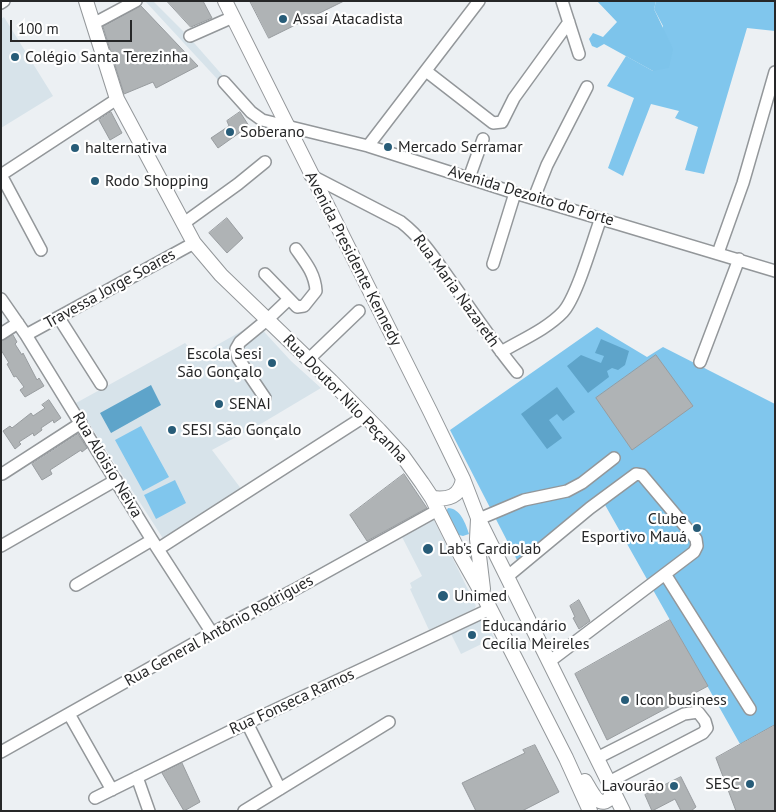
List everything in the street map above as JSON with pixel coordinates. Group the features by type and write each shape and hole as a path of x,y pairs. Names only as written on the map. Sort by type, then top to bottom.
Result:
{"main road":[{"name":"Rua Doutor Nilo Peçanha","path":"86,1 116,100 194,243 221,275 309,359 402,455 435,504 566,758 590,811"},
{"name":"Avenida Presidente Kennedy","path":"225,1 463,480 477,519 508,576 623,811"},
{"path":"435,504 455,496 463,480"},
{"path":"435,504 457,505 477,519 475,535 467,539 452,538"},
{"name":"Avenida Presidente Kennedy","path":"477,519 483,595"},
{"path":"566,758 583,778 597,801 604,802 611,797 610,783"}],"street":[{"path":"93,24 136,1"},
{"path":"368,146 480,1"},
{"path":"562,1 579,54"},
{"path":"190,36 233,17"},
{"path":"426,71 493,123 502,122 514,98 569,22"},
{"path":"718,253 743,183 775,72"},
{"name":"Avenida Dezoito do Forte","path":"224,82 251,112 262,120 368,146 515,193 775,271"},
{"path":"534,198 547,166 587,87"},
{"path":"41,250 1,175 116,100"},
{"path":"469,178 483,139"},
{"path":"184,224 265,162"},
{"name":"Rua Maria Nazareth","path":"310,175 401,222 414,232 430,251 517,372"},
{"path":"493,264 515,193"},
{"path":"501,352 563,312 575,290 601,218"},
{"name":"Travessa Jorge Soares","path":"26,335 194,243"},
{"path":"265,274 297,307 304,306 316,292 315,281 312,271 296,249"},
{"path":"700,362 738,259"},
{"name":"Rua Aloisio Neiva","path":"1,298 212,633"},
{"path":"266,398 238,358 236,349 240,342 289,299"},
{"path":"309,359 359,311"},
{"path":"59,318 101,384"},
{"path":"1,334 18,323"},
{"path":"76,585 155,544 365,416"},
{"path":"2,474 81,423"},
{"path":"477,519 524,500 567,491 582,483 614,458"},
{"path":"508,576 633,475 642,475 696,538 698,546 694,552 550,661"},
{"path":"1,546 116,480"},
{"name":"Rua General Antônio Rodrigues","path":"1,752 212,633 294,590 435,504"},
{"path":"665,574 750,709"},
{"name":"Rua Fonseca Ramos","path":"95,798 247,723 490,609"},
{"path":"597,758 684,714 698,712 705,721 707,728 703,733 610,783"},
{"path":"69,714 112,790"},
{"path":"244,811 389,722"},
{"path":"247,723 280,789"},
{"path":"137,777 149,811"}],"shaded area":[{"path":"145,1 153,1 188,36 224,77 220,82"},
{"path":"597,1 656,1 654,9 673,49 669,68 653,71 604,44 597,48 592,46 589,39 593,33 603,37 617,22"},
{"path":"656,1 775,1 775,31 747,28 704,174 685,170 698,127 675,118 679,111 651,104 623,176 608,168 634,98 607,86 626,56 653,71 663,26 654,9"},
{"name":"Colégio Santa Terezinha","path":"4,17 53,96 1,128 1,19"},
{"name":"SESI São Gonçalo","path":"256,323 291,361 321,388 212,450 242,490 164,540 76,403 185,343 199,357"},
{"name":"Clube Esportivo Mauá","path":"597,327 647,357 663,347 775,404 775,725 740,744 600,496 518,562 450,430"},
{"path":"601,339 629,351 625,365 618,370 612,368 607,371 609,377 588,393 567,366 581,355 601,363 604,356 595,353"},
{"path":"151,385 161,405 111,433 100,413"},
{"path":"557,387 575,412 563,421 557,414 549,420 562,438 547,449 521,414"},
{"path":"141,426 169,477 143,491 115,440"},
{"path":"175,480 186,503 156,519 144,495"},
{"path":"448,508 459,514 469,534 463,536 455,534 445,513"},
{"name":"Unimed","path":"434,520 476,606 474,609 429,630 410,589 412,588 410,583 422,576 402,537"},
{"name":"Educandário Cecília Meireles","path":"483,615 494,638 461,654 450,632"}],"building":[{"path":"167,1 203,1 212,18 191,27"},
{"name":"Assaí Atacadista","path":"250,1 344,1 269,38"},
{"path":"141,6 198,66 156,88 153,82 124,94 103,27"},
{"path":"111,112 122,133 110,140 99,120"},
{"name":"Soberano","path":"240,112 249,126 218,148 211,138 229,126 227,121"},
{"path":"227,218 243,238 227,253 209,233"},
{"path":"13,335 17,342 15,344 22,355 23,353 37,380 39,378 44,386 25,397 20,390 24,387 16,376 14,377 7,364 9,363 1,350 1,341"},
{"path":"656,355 693,406 632,450 596,398"},
{"path":"49,400 61,418 54,423 53,420 41,428 42,430 34,436 33,433 19,442 21,444 15,449 3,431 10,426 12,428 31,413 33,416 45,408 42,405"},
{"path":"78,434 87,448 50,470 52,474 42,480 32,464"},
{"path":"404,474 427,508 367,541 350,515"},
{"path":"579,600 590,621 579,629 573,618 575,617 570,606"},
{"path":"670,620 708,686 607,740 575,674"},
{"name":"SESC","path":"775,725 775,811 736,811 716,758"},
{"path":"535,745 559,792 522,811 476,811 462,783 525,753 523,750"},
{"path":"182,763 200,802 184,811 162,773"},
{"name":"Lavourão","path":"681,777 696,807 691,811 681,811 675,799 652,811 645,795"}],"place":[{"name":"Assaí Atacadista","path":"283,19"},
{"name":"Colégio Santa Terezinha","path":"15,57"},
{"name":"Soberano","path":"230,132"},
{"name":"Mercado Serramar","path":"388,147"},
{"name":"halternativa","path":"75,148"},
{"name":"Rodo Shopping","path":"95,181"},
{"name":"Escola Sesi São Gonçalo","path":"272,363"},
{"name":"SENAI","path":"219,404"},
{"name":"SESI São Gonçalo","path":"172,430"},
{"name":"Clube Esportivo Mauá","path":"697,528"},
{"name":"Lab's Cardiolab","path":"428,549"},
{"name":"Unimed","path":"443,596"},
{"name":"Educandário Cecília Meireles","path":"472,635"},
{"name":"Icon business","path":"625,700"},
{"name":"SESC","path":"750,784"},
{"name":"Lavourão","path":"674,786"}]}
